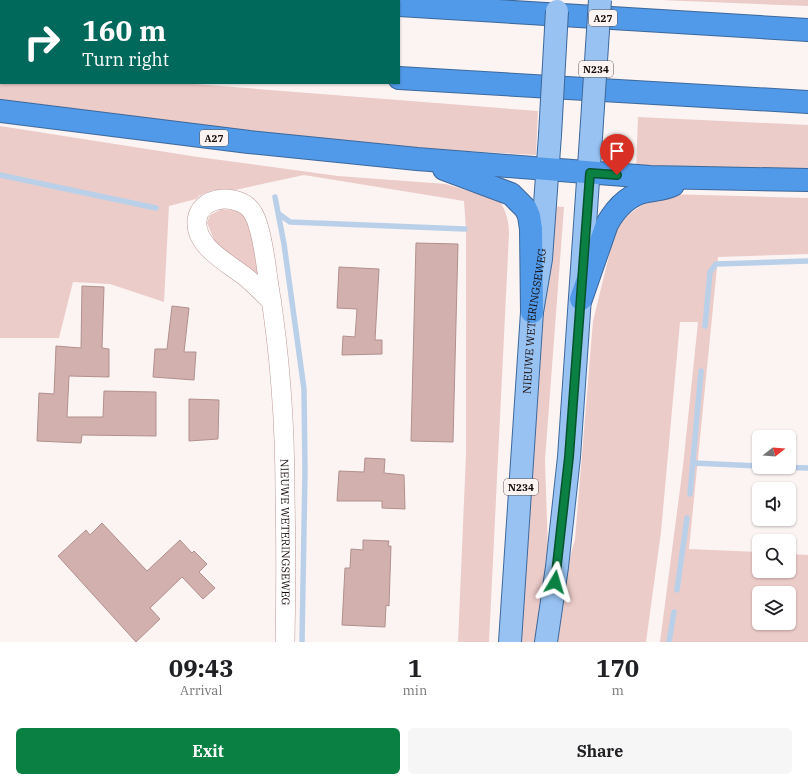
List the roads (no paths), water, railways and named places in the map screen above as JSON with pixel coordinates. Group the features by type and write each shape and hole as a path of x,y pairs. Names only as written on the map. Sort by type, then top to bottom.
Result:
{"highway":[{"name":"A27","path":"400,5 808,30"},
{"path":"400,78 808,102"},
{"name":"A27","path":"0,111 241,141 417,159 548,168 590,173 689,178 808,180"},
{"name":"A27","path":"417,159 512,194 523,204 529,216 531,229 532,312"},
{"name":"A27","path":"580,299 607,224 618,208 636,195 648,191 661,190 689,178"}],"main road":[{"name":"NIEUWE WETERINGSEWEG","path":"510,642 532,312 541,259 548,168 557,0"},
{"name":"N234","path":"546,642 557,567 569,457 590,173 600,0"}],"street":[{"name":"NIEUWE WETERINGSEWEG","path":"272,302 249,280 218,257 199,236 196,225 198,216 207,204 215,200 237,201 247,206 254,214 262,241 272,302 281,377 285,444 285,642"}],"waterway":[{"path":"0,175 156,208"},
{"path":"275,197 284,244 304,389 305,472 302,642"},
{"path":"279,214 290,222 465,229"},
{"path":"705,326 710,272 716,264 808,261"},
{"path":"690,494 701,371"},
{"path":"693,463 752,466"},
{"path":"796,468 808,468"},
{"path":"677,590 687,518"},
{"path":"669,642 674,612"}]}
